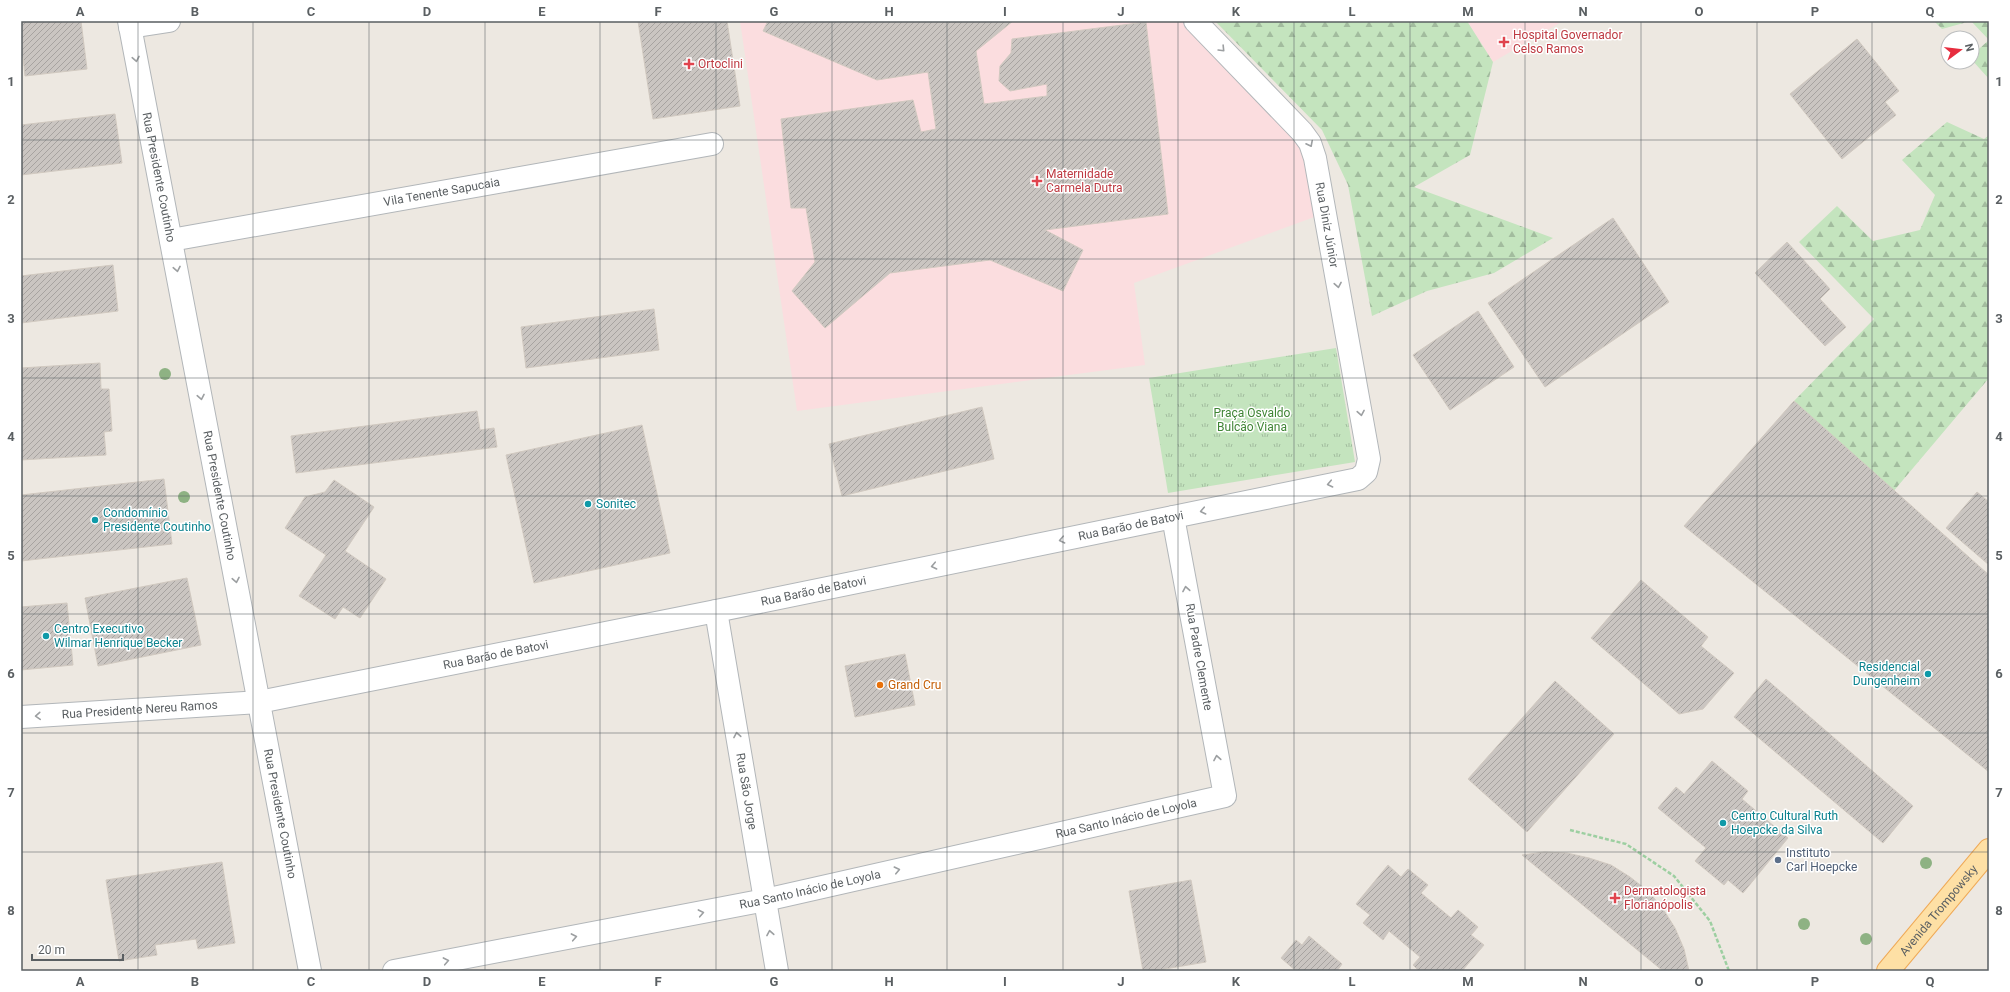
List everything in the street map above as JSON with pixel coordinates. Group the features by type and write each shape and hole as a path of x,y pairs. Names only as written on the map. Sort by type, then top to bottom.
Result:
{"main road":[{"name":"Avenida Trompowsky","path":"1888,971 1989,850"}],"street":[{"path":"129,24 169,21"},
{"name":"Rua Diniz Júnior","path":"1195,21 1276,104 1310,144 1316,158 1369,459 1366,472"},
{"name":"Rua Presidente Coutinho","path":"129,24 310,971"},
{"name":"Vila Tenente Sapucaia","path":"171,240 712,144"},
{"name":"Rua Barão de Batovi","path":"259,702 716,611 1358,479 1366,472"},
{"name":"Rua Padre Clemente","path":"1173,517 1224,796"},
{"name":"Rua São Jorge","path":"716,611 777,971"},
{"name":"Rua Presidente Nereu Ramos","path":"21,718 259,702"},
{"name":"Rua Santo Inácio de Loyola","path":"394,971 765,900 1224,796"}],"path":[{"path":"1570,830 1626,844 1674,876 1710,921 1729,971"}],"shaded area":[{"name":"Maternidade Carmela Dutra","path":"740,21 1185,21 1302,146 1317,216 1134,283 1145,365 797,411"},
{"name":"Hospital Governador Celso Ramos","path":"1467,21 1563,21 1493,62"}],"green space":[{"path":"1215,21 1467,21 1493,62 1470,155 1414,187 1553,238 1494,273 1427,291 1372,316 1348,185 1322,130"},
{"path":"1934,21 1971,21 1942,29"},
{"path":"1971,21 1989,21 1989,40 1980,30"},
{"path":"1989,40 1989,79 1980,69 1980,48"},
{"path":"1947,122 1984,139 1989,135 1989,378 1892,493 1794,401 1874,319 1799,242 1837,206 1873,241 1920,230 1935,195 1902,160"},
{"name":"Praça Osvaldo Bulcão Viana","path":"1336,348 1355,462 1168,493 1149,378"}],"building":[{"path":"21,21 81,21 87,69 25,76 23,57 21,58"},
{"name":"Ortoclini","path":"638,21 727,21 740,106 653,119"},
{"path":"768,21 1013,21 976,51 984,104 1047,96 1047,84 1010,91 999,81 1000,66 1011,53 1012,39 1146,22 1168,214 1045,230 1083,250 1063,291 990,260 890,273 825,328 792,291 815,262 806,208 791,208 781,119 913,100 921,132 936,129 928,72 877,80 763,31"},
{"path":"1857,39 1899,91 1885,102 1896,115 1842,159 1790,94"},
{"path":"115,114 122,163 21,175 21,125"},
{"path":"1613,218 1669,302 1545,387 1488,303"},
{"path":"1787,242 1830,289 1820,299 1846,327 1825,346 1755,273"},
{"path":"113,265 118,311 21,323 21,276"},
{"path":"654,309 659,350 526,368 521,327"},
{"path":"1478,311 1514,367 1450,410 1413,355"},
{"path":"100,363 101,389 109,389 112,431 104,432 106,455 21,460 21,368"},
{"name":"Residencial Dungenheim","path":"1794,401 1989,575 1989,772 1684,526"},
{"path":"982,407 994,459 842,496 829,444"},
{"path":"477,411 480,430 494,428 497,447 296,473 291,436"},
{"name":"Sonitec","path":"642,425 670,553 534,583 506,455"},
{"name":"Condomínio Presidente Coutinho","path":"164,479 172,544 21,561 21,495"},
{"path":"334,480 374,507 345,551 386,579 360,618 343,607 335,619 299,596 326,555 285,528 305,497 325,492"},
{"path":"1977,492 1989,502 1989,565 1946,528"},
{"path":"187,578 201,645 98,666 85,598"},
{"path":"1641,580 1708,637 1701,646 1734,673 1703,709 1679,714 1591,638"},
{"name":"Centro Executivo Wilmar Henrique Becker","path":"67,603 73,665 21,670 21,607"},
{"name":"Grand Cru","path":"905,654 915,705 855,717 845,666"},
{"path":"1766,679 1913,806 1883,843 1734,717"},
{"path":"1555,681 1614,734 1527,832 1468,779"},
{"name":"Centro Cultural Ruth Hoepcke da Silva","path":"1712,761 1748,791 1742,799 1788,838 1743,893 1728,880 1724,885 1695,861 1706,848 1658,808 1676,787 1684,794"},
{"path":"1544,852 1567,853 1611,865 1648,891 1663,909 1675,928 1684,949 1689,971 1663,971 1522,855"},
{"path":"222,862 235,943 198,949 196,939 155,945 157,955 119,961 106,880"},
{"path":"1388,865 1401,877 1408,869 1428,885 1421,893 1451,918 1458,910 1478,927 1471,935 1484,945 1462,971 1419,971 1413,965 1420,957 1389,931 1383,940 1363,923 1370,915 1356,904"},
{"path":"1191,880 1206,962 1153,971 1143,971 1129,891"},
{"path":"1309,936 1342,964 1337,971 1296,971 1281,958 1296,940 1302,945"}],"place":[{"name":"Hospital Governador Celso Ramos","path":"1504,42"},
{"name":"Ortoclini","path":"689,64"},
{"name":"Maternidade Carmela Dutra","path":"1037,181"},
{"name":"Sonitec","path":"588,504"},
{"name":"Condomínio Presidente Coutinho","path":"95,520"},
{"name":"Centro Executivo Wilmar Henrique Becker","path":"46,636"},
{"name":"Residencial Dungenheim","path":"1928,674"},
{"name":"Grand Cru","path":"880,685"},
{"name":"Centro Cultural Ruth Hoepcke da Silva","path":"1723,823"},
{"name":"Instituto Carl Hoepcke","path":"1778,860"},
{"name":"Dermatologista Florianópolis","path":"1615,898"}]}
